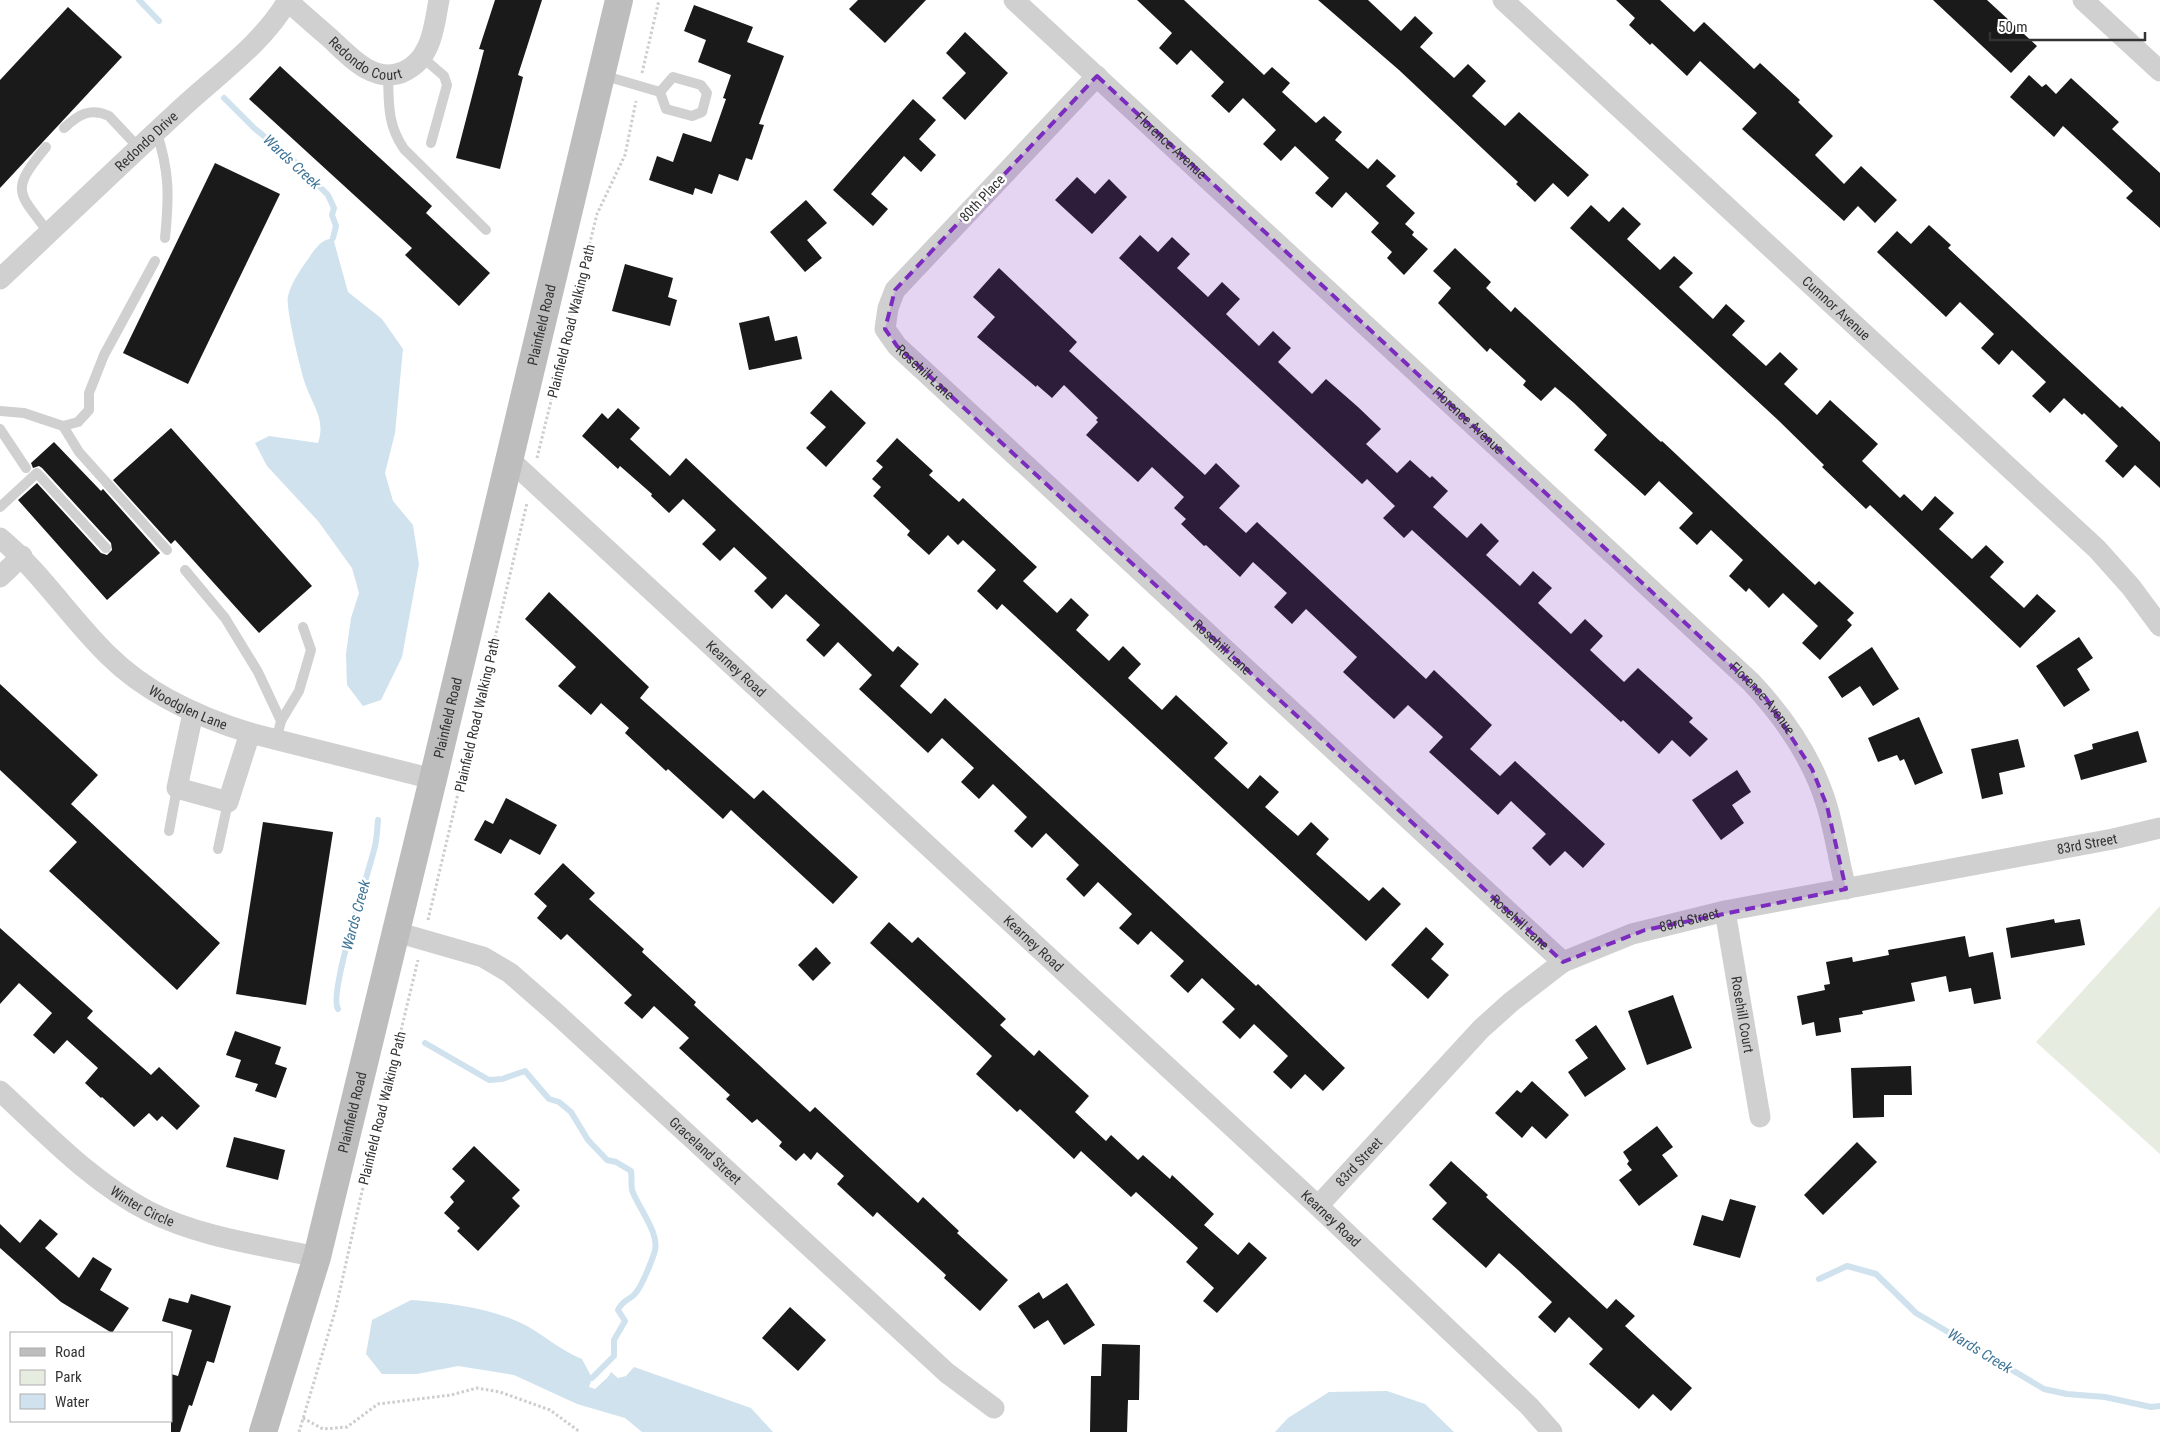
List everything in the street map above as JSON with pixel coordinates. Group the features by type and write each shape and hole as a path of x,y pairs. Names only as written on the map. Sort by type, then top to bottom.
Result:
{"main road":[{"name":"Plainfield Road","path":"263,1432 317,1257 619,0"}],"street":[{"name":"Redondo Court","path":"288,0 365,68 376,73 388,75 406,70 422,58 428,47 439,0"},
{"name":"Redondo Drive","path":"0,280 156,132 258,40 274,22 288,0"},
{"name":"Florence Avenue","path":"1014,0 1761,692 1781,717 1812,769 1827,806 1846,889"},
{"name":"Cumnor Avenue","path":"1503,0 2097,549 2131,587 2160,626"},
{"path":"2083,0 2160,71"},
{"name":"80th Place","path":"885,329 888,308 895,290 1096,76"},
{"name":"Rosehill Lane","path":"885,329 897,346 908,357 1563,962"},
{"name":"Kearney Road","path":"509,459 1318,1206 1529,1406 1552,1432"},
{"name":"Woodglen Lane","path":"0,538 22,556 108,656 138,682 177,706 221,725 250,734 279,731 433,779"},
{"path":"0,577 22,556"},
{"path":"193,713 177,788 228,802 250,734"},
{"name":"83rd Street","path":"1318,1206 1481,1029 1511,1002 1563,962 1632,934 1725,911 2113,839 2160,828"},
{"name":"Rosehill Court","path":"1725,911 1760,1117"},
{"name":"Graceland Street","path":"396,932 483,957 510,973 947,1373 994,1408"},
{"name":"Winter Circle","path":"0,1091 88,1171 122,1197 149,1212 209,1233 317,1257"}],"lane":[{"path":"422,58 444,76 446,85 431,143"},
{"path":"388,75 389,114 395,136 404,149 486,230"},
{"path":"601,75 660,92"},
{"path":"673,78 701,86 706,93 702,112 692,116 666,109 660,92 673,78"},
{"path":"64,128 84,112 103,113 109,116 139,148"},
{"path":"156,132 164,155 169,196 164,238"},
{"path":"46,147 25,175 21,189 28,204 49,233"},
{"path":"0,411 24,413 63,426 78,422 89,410 89,393 104,355 156,261"},
{"path":"63,426 79,452 166,550"},
{"path":"0,429 26,468"},
{"path":"0,507 37,473 106,548"},
{"path":"185,570 225,618 258,672 279,731"},
{"path":"279,731 299,691 311,650 303,627"},
{"path":"169,831 177,788"},
{"path":"218,849 228,802"}],"path":[{"name":"Plainfield Road Walking Path","path":"299,1432 336,1308 360,1200 597,214 625,155 659,0"},
{"path":"304,1418 323,1428 347,1426 378,1404 451,1394 477,1388 500,1392 550,1410 580,1432"}],"highlighted area":[{"path":"1097,76 1766,698 1812,769 1827,806 1846,889 1645,930 1563,962 897,346 885,329 895,290"}],"green space":[{"path":"2160,906 2160,1154 2036,1042"}],"water":[{"path":"333,238 348,292 382,319 403,349 395,433 385,473 393,501 413,525 419,564 402,657 381,700 363,706 347,685 346,654 351,618 359,593 352,568 318,521 267,466 255,443 269,436 318,443 320,420 301,368 291,325 288,296 296,278 314,250 324,241"},
{"path":"411,1300 480,1309 519,1322 582,1359 592,1378 589,1387 595,1389 611,1372 618,1378 626,1376 634,1367 751,1408 773,1432 642,1432 625,1418 577,1404 514,1375 458,1366 417,1374 382,1374 366,1354 372,1320"},
{"path":"1387,1391 1425,1404 1454,1432 1275,1432 1288,1418 1329,1392"}],"building":[{"path":"495,0 542,0 518,75 523,77 500,169 456,158 484,50 479,49"},
{"path":"858,0 926,0 885,43 849,9"},
{"path":"1137,0 1184,0 1264,75 1272,67 1290,83 1282,92 1316,123 1324,116 1342,132 1335,140 1368,169 1377,159 1396,176 1386,186 1415,213 1405,224 1414,232 1412,235 1428,249 1404,275 1387,258 1392,252 1371,232 1379,223 1346,192 1332,208 1315,193 1329,178 1295,146 1281,161 1263,144 1276,130 1243,98 1229,113 1211,96 1224,82 1191,50 1177,65 1159,48 1172,33"},
{"path":"1318,0 1368,0 1401,31 1415,16 1433,33 1420,47 1454,78 1468,64 1486,81 1472,96 1505,126 1519,112 1589,175 1568,197 1553,183 1535,202 1516,184 1518,182 1399,70"},
{"path":"1616,0 1660,0 1694,32 1704,22 1754,69 1760,63 1800,100 1798,102 1833,136 1815,155 1844,184 1861,166 1897,200 1875,223 1858,206 1844,221 1742,129 1757,113 1700,61 1687,76 1652,43 1650,45 1629,25 1635,18"},
{"path":"1933,0 1987,0 2037,46 2011,73"},
{"path":"694,5 753,27 747,42 784,56 759,124 764,125 752,160 746,158 738,181 719,174 712,194 695,188 693,195 649,180 657,156 673,162 683,133 711,142 726,99 723,98 731,75 698,62 706,40 684,31"},
{"path":"68,7 122,57 0,188 0,80"},
{"path":"965,32 1008,73 965,120 942,98 966,73 946,53"},
{"path":"280,66 432,206 426,213 490,273 459,306 405,255 412,248 249,99"},
{"path":"2029,75 2042,87 2046,84 2056,94 2071,78 2119,122 2112,129 2160,173 2160,228 2126,198 2133,191 2063,126 2054,137 2010,97"},
{"path":"913,99 936,120 919,139 936,155 921,172 904,156 871,194 888,209 873,226 833,190"},
{"path":"215,163 280,194 188,384 123,353"},
{"path":"1077,177 1095,194 1109,179 1127,197 1092,234 1055,200"},
{"path":"806,200 827,223 807,240 822,258 805,272 770,232"},
{"path":"1591,205 1609,222 1623,207 1641,224 1627,239 1660,270 1674,256 1693,273 1679,287 1713,319 1726,304 1745,321 1732,335 1766,366 1780,352 1798,369 1784,384 1817,415 1830,400 1878,444 1862,461 1900,498 1904,494 1922,511 1935,496 1954,513 1939,529 1972,559 1986,545 2004,562 1990,577 2024,608 2037,594 2056,611 2020,648 1870,505 1866,509 1822,467 1824,465 1778,420 1570,228"},
{"path":"1929,225 1951,245 1948,248 2120,408 2122,406 2160,442 2160,488 2135,465 2123,478 2105,461 2118,446 2084,413 2082,415 2064,398 2050,413 2032,396 2046,382 2012,350 1999,365 1981,348 1994,334 1960,302 1946,317 1877,252 1897,231 1911,244"},
{"path":"1140,235 1158,252 1172,237 1190,254 1177,268 1208,297 1222,282 1240,299 1226,314 1259,346 1273,331 1291,348 1278,362 1312,394 1326,379 1381,429 1366,444 1397,473 1410,460 1430,478 1432,476 1448,491 1433,507 1467,538 1481,523 1499,541 1486,555 1520,586 1533,571 1552,588 1538,603 1571,634 1585,619 1603,636 1590,650 1624,682 1638,668 1693,718 1689,722 1708,739 1690,757 1672,740 1659,754 1623,720 1621,722 1412,530 1404,538 1383,518 1395,506 1367,479 1362,484 1119,258"},
{"path":"1455,248 1491,282 1486,288 1511,312 1515,307 1662,441 1815,585 1819,581 1854,613 1847,620 1852,625 1820,660 1802,643 1818,626 1783,593 1769,608 1749,588 1746,592 1729,576 1743,560 1711,530 1697,545 1679,528 1693,513 1659,481 1645,496 1594,450 1607,435 1574,403 1555,387 1541,401 1523,385 1526,381 1490,348 1487,352 1438,303 1451,288 1433,271"},
{"path":"625,264 673,278 668,297 677,300 670,326 612,311"},
{"path":"999,268 1077,342 1069,351 1205,475 1216,463 1240,486 1219,508 1246,533 1257,522 1426,679 1434,670 1492,725 1470,749 1500,776 1515,761 1605,844 1583,868 1565,851 1550,866 1532,848 1546,834 1511,801 1498,815 1429,752 1443,737 1408,705 1394,719 1343,672 1357,657 1306,609 1292,624 1274,607 1287,593 1253,562 1240,577 1206,545 1204,546 1181,524 1186,519 1174,508 1184,497 1152,467 1138,482 1086,435 1098,422 1096,420 1098,418 1064,385 1052,398 1037,385 1036,387 977,337 995,317 973,297"},
{"path":"769,316 775,341 797,336 802,359 749,370 739,323"},
{"path":"831,390 866,423 826,467 806,448 826,427 810,413"},
{"path":"618,408 640,428 630,439 670,476 686,458 893,652 898,646 919,664 900,686 931,714 945,698 1256,986 1258,984 1345,1068 1323,1091 1305,1074 1291,1089 1273,1072 1288,1056 1254,1024 1240,1039 1222,1022 1235,1009 1202,978 1188,993 1170,976 1184,961 1151,931 1138,945 1119,928 1132,914 1098,882 1084,897 1066,879 1079,865 1046,833 1032,848 1014,831 1027,817 993,784 979,799 961,782 974,768 942,738 928,753 859,689 872,675 838,642 824,657 806,640 820,625 786,594 772,609 754,591 767,578 734,547 720,561 702,544 716,530 683,499 669,513 651,496 652,494 620,466 618,469 582,436 602,413 608,419"},
{"path":"171,428 312,586 259,633 175,540 171,544 113,480"},
{"path":"897,438 933,471 929,475 959,502 963,498 1037,567 1023,581 1057,613 1071,598 1089,615 1076,630 1109,661 1123,646 1141,664 1128,678 1162,710 1176,695 1228,743 1214,758 1248,789 1260,775 1279,792 1265,807 1298,836 1311,822 1329,839 1316,854 1369,901 1383,887 1401,904 1366,941 1002,604 997,610 977,591 996,570 963,540 958,545 948,535 929,555 907,535 910,531 873,496 881,487 872,479 883,467 876,461"},
{"path":"54,442 101,491 103,489 160,553 107,600 18,500 37,483 101,553 107,555 112,550 111,543 42,468 39,466 33,468 31,463"},
{"path":"549,592 649,687 640,698 754,799 763,790 858,877 833,904 731,810 723,819 668,769 666,771 625,733 629,728 601,703 591,715 558,686 576,667 525,619"},
{"path":"2079,637 2093,658 2077,669 2090,690 2064,707 2036,666"},
{"path":"1872,647 1899,689 1873,706 1860,686 1842,698 1828,677"},
{"path":"0,684 98,775 71,804 220,943 177,990 49,871 77,842 0,770"},
{"path":"1919,717 1943,773 1915,785 1904,759 1900,761 1897,755 1878,762 1868,738"},
{"path":"2138,731 2147,762 2081,780 2074,755 2093,749 2092,744"},
{"path":"2018,739 2025,767 1999,773 2003,794 1982,799 1971,749"},
{"path":"1737,770 1751,792 1732,805 1744,823 1721,840 1692,800"},
{"path":"506,798 557,825 540,855 510,839 501,854 474,840 485,820 493,824"},
{"path":"263,822 333,832 306,1005 236,994"},
{"path":"563,863 595,893 589,899 644,949 642,952 696,1002 694,1005 810,1112 815,1107 918,1203 923,1197 959,1231 957,1233 1008,1280 980,1311 944,1278 946,1275 877,1212 873,1217 837,1184 844,1176 817,1152 811,1160 804,1153 796,1161 779,1146 782,1142 757,1119 752,1123 726,1099 730,1095 679,1048 689,1038 654,1006 642,1019 624,1003 632,995 567,934 561,940 537,918 547,906 534,894"},
{"path":"2054,919 2055,923 2080,919 2085,945 2011,958 2006,928"},
{"path":"889,922 912,943 918,937 1006,1019 1000,1025 1034,1056 1039,1050 1089,1096 1075,1112 1106,1141 1111,1135 1138,1160 1143,1155 1170,1179 1172,1175 1214,1214 1204,1225 1238,1255 1249,1242 1267,1258 1217,1313 1203,1301 1214,1288 1186,1262 1198,1248 1136,1192 1131,1197 1081,1151 1074,1159 1020,1109 1017,1112 976,1074 992,1056 870,943"},
{"path":"1426,927 1444,944 1431,959 1449,975 1428,999 1391,965"},
{"path":"0,928 93,1011 87,1018 151,1075 159,1067 200,1106 177,1130 162,1116 157,1121 149,1113 134,1127 85,1083 98,1068 67,1040 54,1054 33,1035 52,1013 19,983 0,1004"},
{"path":"1965,936 1969,957 1993,952 2001,999 1974,1004 1971,988 1949,992 1946,976 1911,983 1915,1001 1862,1011 1863,1014 1839,1018 1841,1032 1816,1036 1814,1022 1802,1025 1797,996 1825,990 1824,985 1830,984 1826,962 1852,957 1853,962 1889,955 1888,950"},
{"path":"816,947 831,963 813,981 798,965"},
{"path":"1673,995 1692,1048 1647,1065 1628,1011"},
{"path":"1596,1025 1626,1069 1585,1097 1568,1072 1588,1058 1575,1040"},
{"path":"235,1031 281,1047 275,1064 287,1068 276,1098 255,1091 258,1084 235,1077 241,1060 226,1055"},
{"path":"1911,1066 1912,1095 1884,1095 1884,1117 1853,1118 1851,1068"},
{"path":"1532,1081 1569,1115 1546,1139 1532,1126 1522,1138 1495,1113 1517,1090 1521,1093"},
{"path":"1657,1126 1673,1147 1662,1155 1678,1176 1639,1206 1619,1180 1632,1170 1627,1164 1629,1161 1623,1152"},
{"path":"234,1137 285,1150 278,1180 226,1167"},
{"path":"1857,1142 1877,1162 1823,1215 1804,1195"},
{"path":"474,1146 520,1190 512,1198 520,1206 478,1251 457,1231 460,1228 444,1213 454,1202 450,1197 465,1181 452,1169"},
{"path":"1451,1161 1488,1195 1486,1197 1607,1309 1616,1299 1635,1316 1625,1326 1692,1388 1671,1411 1653,1394 1639,1409 1589,1364 1603,1349 1569,1317 1555,1333 1538,1317 1552,1302 1518,1270 1499,1253 1486,1268 1432,1219 1447,1203 1429,1185"},
{"path":"1730,1199 1756,1206 1740,1258 1693,1245 1702,1215 1723,1221"},
{"path":"40,1219 58,1234 45,1248 79,1278 93,1257 112,1269 100,1290 129,1308 113,1332 61,1302 0,1248 0,1224 20,1243"},
{"path":"1067,1283 1095,1325 1064,1345 1048,1320 1034,1329 1018,1306 1039,1292 1043,1299"},
{"path":"191,1294 231,1306 214,1363 207,1361 192,1406 189,1405 180,1432 171,1432 172,1374 178,1376 192,1330 162,1321 169,1298 188,1303"},
{"path":"790,1307 826,1340 798,1371 762,1338"},
{"path":"1102,1344 1140,1345 1139,1400 1128,1400 1127,1432 1090,1432 1091,1376 1101,1376"}],"waterway":[{"name":"Wards Creek","path":"139,0 159,21"},
{"name":"Wards Creek","path":"224,98 254,128 290,157 328,195 334,208 332,215 336,226 333,238"},
{"name":"Wards Creek","path":"338,1009 336,999 343,959 375,847 378,820"},
{"name":"Wards Creek","path":"425,1043 489,1080 502,1079 525,1071 549,1099 559,1102 571,1112 588,1140 607,1160 616,1162 631,1171 632,1190 652,1230 656,1247 640,1287 618,1310 625,1321 614,1340 614,1356 592,1378"},
{"name":"Wards Creek","path":"1819,1279 1847,1266 1876,1274 1916,1313 2044,1389 2067,1394 2105,1397 2151,1407 2160,1406"}]}
